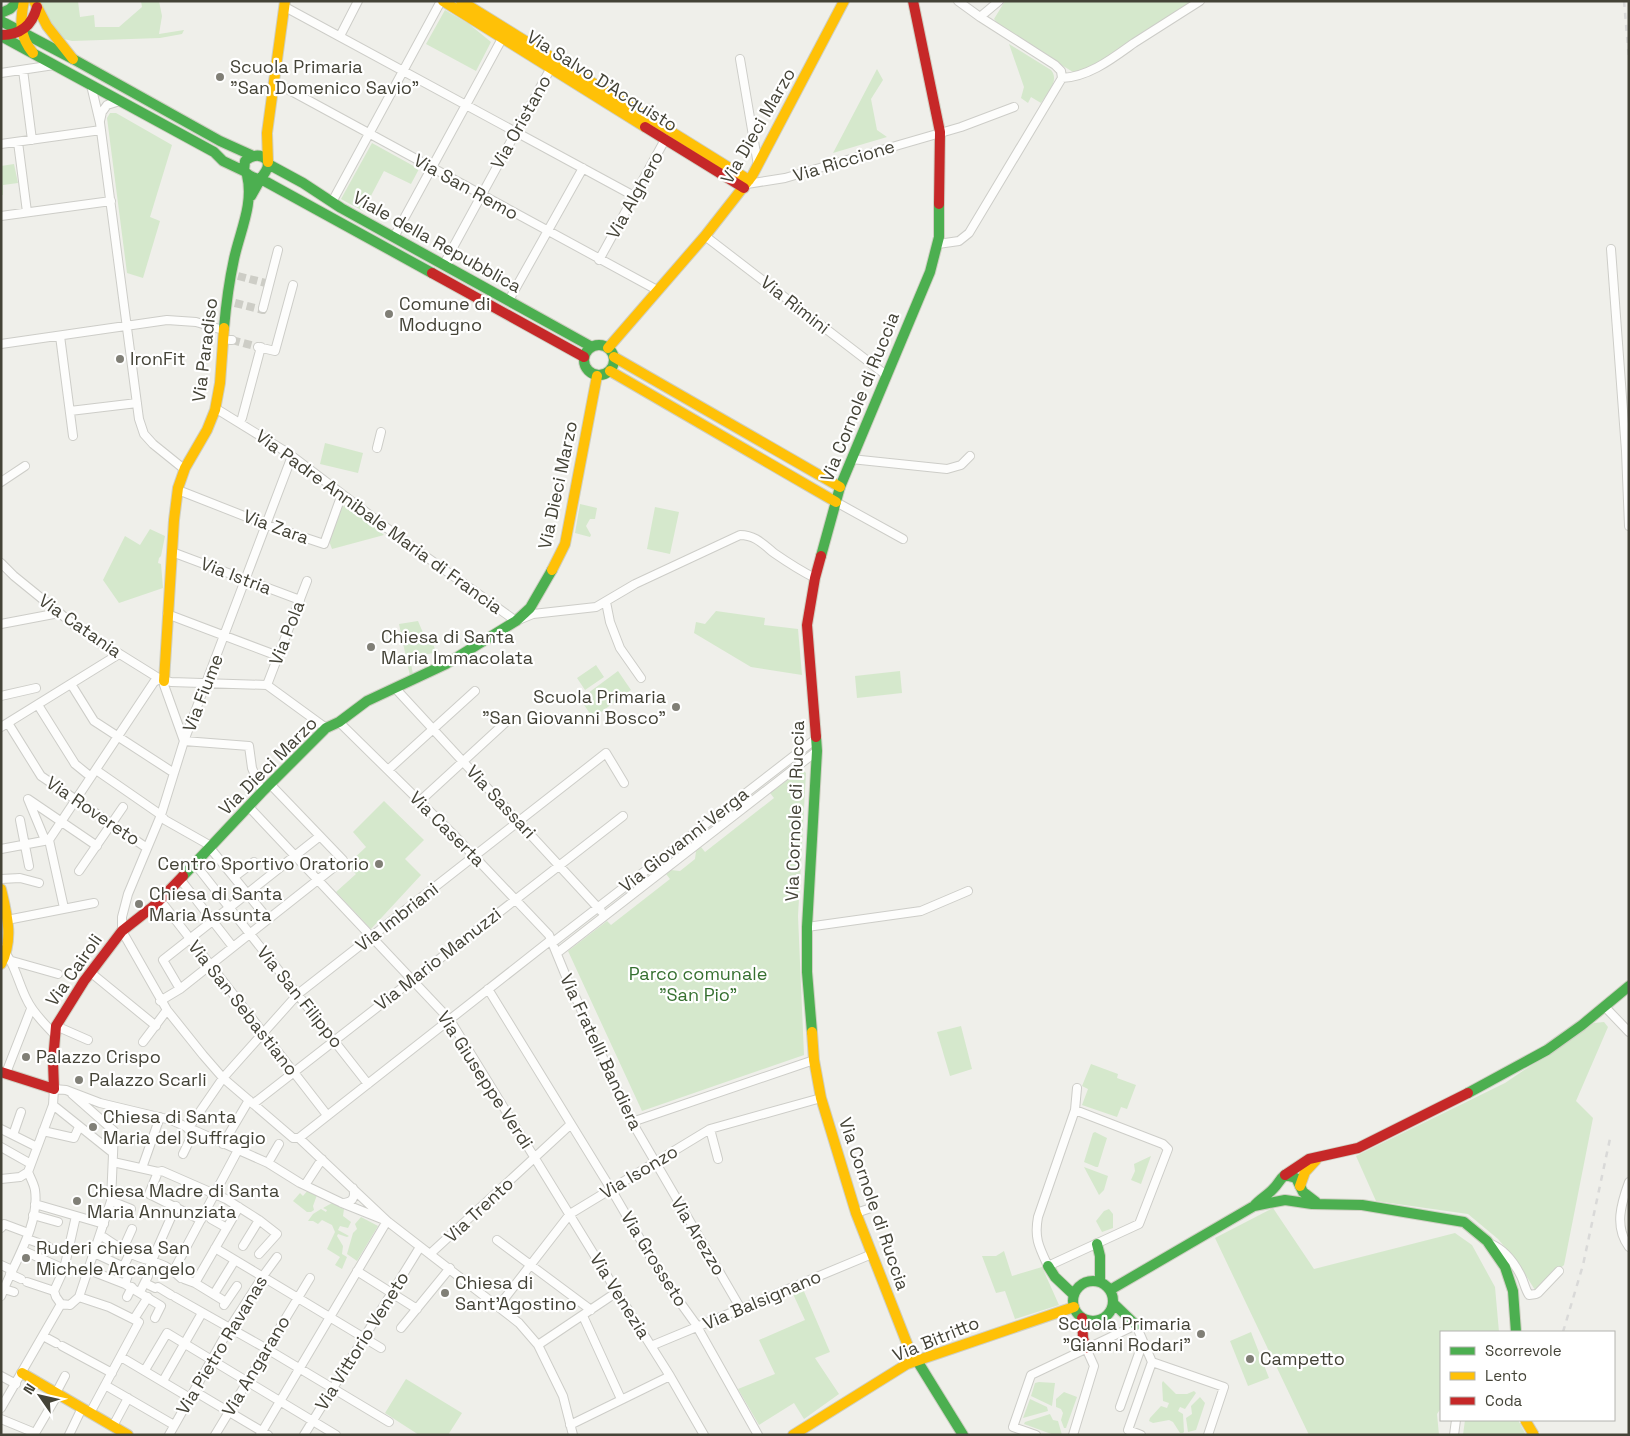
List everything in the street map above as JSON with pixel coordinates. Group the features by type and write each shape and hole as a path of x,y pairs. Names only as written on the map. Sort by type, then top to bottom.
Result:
{"main road":[{"path":"1,13 10,9 18,1"},
{"path":"24,1 21,31 25,45 33,53"},
{"name":"Via Salvo D'Acquisto","path":"442,1 505,34 746,184"},
{"name":"Via Salvo D'Acquisto","path":"461,1 505,34"},
{"name":"Via Dieci Marzo","path":"611,352 658,290 705,236 746,184 758,165 844,1"},
{"name":"Via Cornole di Ruccia","path":"913,1 940,132 938,244 930,272 840,487 815,578 807,626 817,738 807,927 807,972 814,1060 821,1098 856,1213 908,1347 962,1435"},
{"path":"1,35 13,35 31,23 36,4"},
{"path":"36,4 47,26 73,59"},
{"path":"1,35 214,152 224,161 252,178 261,179 267,172 267,133 285,4"},
{"path":"1,21 220,141 264,158 268,163"},
{"path":"246,173 245,161 262,146 267,133"},
{"name":"Viale della Repubblica","path":"268,163 332,202 592,347"},
{"name":"Via Paradiso","path":"246,173 251,196"},
{"name":"Via Paradiso","path":"162,680 178,490 184,469 210,425 215,408 219,393 223,330 236,249 251,196 260,184 261,179"},
{"name":"Viale della Repubblica","path":"261,179 584,357"},
{"path":"611,352 614,362 607,374 597,376 586,369 584,357 587,351 592,347 601,345 840,487"},
{"path":"610,371 836,502"},
{"name":"Via Dieci Marzo","path":"122,931 160,900 248,806 326,728 339,722 367,701 446,664 516,620 530,608 561,555 597,376"},
{"path":"1,889 5,924 5,957"},
{"name":"Via Cairoli","path":"54,1089 55,1030 76,992 122,931"},
{"path":"1516,1331 1512,1286 1504,1266 1491,1244 1473,1227 1464,1222 1380,1207 1312,1204 1287,1200 1278,1195 1276,1187 1278,1179 1309,1159 1358,1148 1507,1073 1547,1050 1605,1007 1629,986"},
{"path":"4,1072 54,1089"},
{"path":"1254,1206 1287,1200 1298,1195 1305,1172 1320,1156"},
{"path":"1285,1175 1291,1175 1296,1178 1309,1198 1318,1203"},
{"path":"1110,1290 1254,1206 1276,1187"},
{"path":"1097,1244 1100,1256 1100,1282"},
{"path":"1048,1266 1065,1288 1074,1296"},
{"path":"1086,1348 1083,1338 1082,1318 1074,1307 1074,1296 1081,1285 1094,1281 1100,1282 1110,1290 1113,1303 1136,1325"},
{"path":"1082,1318 1088,1320 1102,1319 1107,1315 1113,1303"},
{"name":"Via Bitritto","path":"793,1435 907,1364 1074,1307"},
{"path":"22,1373 128,1435"},
{"path":"1526,1421 1534,1435"}],"street":[{"path":"340,36 358,1"},
{"path":"332,202 442,1"},
{"path":"938,244 959,241 968,233 1062,78 1061,71 1055,65 958,1"},
{"path":"980,17 999,1"},
{"path":"1062,78 1071,78 1084,74 1200,1"},
{"path":"285,4 403,71 634,196"},
{"path":"394,237 505,34"},
{"path":"740,59 758,165"},
{"name":"Via Oristano","path":"444,264 553,64"},
{"path":"1,73 54,65"},
{"path":"23,70 32,140"},
{"name":"Via San Remo","path":"274,84 282,86 599,260 658,290"},
{"path":"91,85 100,126 140,418 144,434 153,444 184,469"},
{"path":"100,126 102,112 107,104 120,100"},
{"name":"Via Riccione","path":"746,184 785,178 961,127 1014,107"},
{"path":"1,144 32,140 100,126"},
{"name":"Via Alghero","path":"599,260 668,135"},
{"path":"18,142 28,212"},
{"path":"509,300 583,168"},
{"path":"1,216 111,201"},
{"name":"Via Rimini","path":"705,236 886,375"},
{"path":"1612,249 1626,451 1629,526"},
{"path":"263,308 278,250"},
{"path":"242,418 259,347 276,352 293,285"},
{"path":"1,344 167,320 196,322 223,330"},
{"path":"60,336 73,436"},
{"path":"70,411 137,403"},
{"name":"Via Padre Annibale Maria di Francia","path":"215,408 292,456 400,538 516,620"},
{"path":"377,448 381,432"},
{"name":"Via Fiume","path":"122,931 122,916 128,894 161,815 184,741 292,456"},
{"path":"851,459 947,469 961,465 970,456"},
{"path":"1,482 25,466"},
{"name":"Via Zara","path":"178,490 267,525 324,544 342,494"},
{"path":"836,502 903,539"},
{"path":"516,620 533,614 596,607 635,584 740,535 747,535 760,540 774,553 815,578"},
{"name":"Via Istria","path":"172,552 300,600"},
{"name":"Via Catania","path":"1,562 14,576 78,628 162,680"},
{"name":"Via Pola","path":"267,685 307,582"},
{"path":"606,602 610,622 620,648 641,678"},
{"path":"1,624 59,613"},
{"path":"167,614 225,634 278,656"},
{"path":"5,725 119,654"},
{"path":"162,680 184,741 249,746 252,768 262,792"},
{"path":"1,849 47,840 62,822 153,684 162,680 267,685 326,728"},
{"path":"71,684 94,721 174,773"},
{"path":"1,696 36,688"},
{"name":"Via Sassari","path":"395,688 434,728 605,916"},
{"path":"388,770 475,691"},
{"path":"38,705 76,764 91,778"},
{"name":"Via Caserta","path":"339,722 515,898 549,935 552,942"},
{"path":"420,801 506,722"},
{"name":"Via Rovereto","path":"5,725 41,776 147,848"},
{"name":"Via Giovanni Verga","path":"299,1138 488,989 598,907 817,738"},
{"name":"Via Giovanni Verga","path":"557,953 817,751"},
{"name":"Via Imbriani","path":"183,1154 191,1130 224,1078 298,994 606,753 624,783"},
{"path":"96,770 161,815 165,820 210,847 268,919"},
{"path":"160,1001 180,989 344,860 270,784"},
{"path":"64,908 47,840 28,799 97,846"},
{"path":"79,871 123,806"},
{"name":"Via Giuseppe Verdi","path":"248,806 450,1020 535,1158"},
{"name":"Via Mario Manuzzi","path":"251,1102 294,1072 515,898 623,816"},
{"path":"20,820 29,866"},
{"path":"180,989 163,960 320,836"},
{"path":"234,877 254,862"},
{"name":"Via San Filippo","path":"194,864 368,1084"},
{"path":"1,879 20,878 39,883"},
{"path":"180,879 233,948"},
{"path":"807,927 920,911 968,891"},
{"name":"Via San Sebastiano","path":"160,900 262,1033 328,1115"},
{"path":"5,924 64,908 94,903"},
{"path":"122,931 166,1010 224,1078 293,1138 299,1138 387,1220 519,1323 538,1345 563,1396 573,1435"},
{"name":"Via Fratelli Bandiera","path":"552,942 564,974 632,1122 655,1162"},
{"path":"5,957 58,974"},
{"path":"5,957 32,1009 55,1030 88,1040"},
{"path":"90,972 156,1026"},
{"name":"Via Grosseto","path":"488,989 611,1189 664,1280 697,1328 758,1435"},
{"path":"1605,1007 1629,1032"},
{"path":"4,1072 32,1009"},
{"path":"143,1042 166,1010"},
{"path":"632,1122 814,1060"},
{"path":"1075,1110 1163,1144 1168,1150 1140,1224 1048,1266 1038,1245 1035,1232 1038,1217 1075,1110 1077,1088"},
{"path":"1,1178 20,1177 29,1168 53,1105 54,1089 66,1090 100,1103 160,1116 268,1163 305,1185 342,1203 387,1220"},
{"path":"66,1090 114,1130 111,1201 78,1299 70,1305 62,1304 54,1291 64,1269 76,1216"},
{"name":"Via Isonzo","path":"498,1307 570,1214 710,1129 821,1098"},
{"path":"223,1144 251,1102"},
{"path":"53,1105 113,1153"},
{"path":"13,1134 21,1112"},
{"path":"142,1168 160,1116"},
{"name":"Via Trento","path":"430,1254 571,1124"},
{"path":"43,1131 74,1138 80,1126"},
{"path":"1,1129 37,1147"},
{"path":"710,1129 718,1159"},
{"path":"268,1163 280,1144"},
{"path":"1,1147 29,1168 35,1188 36,1204 27,1236 2,1292 14,1292"},
{"path":"174,1270 205,1218 215,1193 238,1150"},
{"name":"Via Venezia","path":"535,1158 670,1376 704,1435"},
{"path":"305,1185 322,1159"},
{"path":"113,1162 158,1172 162,1170 215,1193 239,1207 277,1234 259,1254"},
{"name":"Via Arezzo","path":"655,1162 741,1309"},
{"path":"158,1172 149,1194 227,1228"},
{"path":"1629,1182 1620,1209 1619,1220 1621,1232 1629,1247"},
{"path":"342,1203 348,1203 353,1200 355,1193 353,1188"},
{"path":"111,1201 131,1209"},
{"path":"36,1204 104,1224"},
{"path":"140,1292 176,1206"},
{"path":"195,1283 239,1207"},
{"path":"856,1213 874,1207"},
{"path":"33,1215 58,1222"},
{"path":"242,1246 259,1220"},
{"path":"121,1357 163,1382 229,1412 263,1434 280,1401 387,1220"},
{"path":"1,1228 4,1224 53,1250"},
{"path":"126,1297 128,1275 121,1272 124,1267 132,1229"},
{"path":"100,1235 126,1251 151,1262 165,1265 182,1278 214,1294 225,1303 238,1287 224,1278"},
{"path":"497,1240 591,1310"},
{"path":"1491,1244 1499,1247 1506,1254 1521,1275 1530,1295 1538,1293 1558,1271"},
{"name":"Via Vittorio Veneto","path":"304,1435 420,1247"},
{"path":"215,1248 381,1348"},
{"path":"22,1250 64,1269"},
{"path":"94,1253 124,1267"},
{"name":"Via Balsignano","path":"651,1346 872,1254"},
{"name":"Via Pietro Ravanas","path":"170,1435 211,1360 263,1276 277,1257"},
{"path":"214,1294 235,1260"},
{"path":"1,1265 24,1281 54,1291"},
{"path":"402,1328 450,1268"},
{"path":"89,1270 128,1286 161,1306 155,1318"},
{"path":"357,1271 417,1309"},
{"name":"Via Angarano","path":"215,1435 310,1278"},
{"path":"144,1283 155,1288 158,1287 389,1422"},
{"path":"538,1345 617,1292"},
{"path":"69,1435 112,1373 148,1297"},
{"path":"78,1299 109,1307 137,1321"},
{"path":"2,1406 62,1304"},
{"path":"163,1382 202,1313"},
{"path":"583,1316 621,1399"},
{"path":"1036,1435 1013,1427 1031,1374 1136,1325 1152,1362 1128,1430 1141,1435"},
{"path":"145,1370 167,1333 336,1435"},
{"path":"44,1336 112,1373"},
{"path":"1120,1407 1143,1342"},
{"path":"1073,1435 1094,1366 1086,1348"},
{"path":"1152,1362 1224,1387 1208,1435"},
{"path":"1,1376 16,1384"},
{"path":"1,1419 35,1434 65,1376"},
{"path":"570,1425 670,1376"},
{"path":"105,1385 174,1425"},
{"path":"112,1426 128,1398"},
{"path":"1454,1435 1456,1421"}],"green space":[{"path":"38,1 78,1 80,17 94,15 95,27 119,27 142,7 141,1 159,1 162,16 159,34 184,30 182,34 160,38 72,41 60,38"},
{"path":"1005,1 1199,1 1086,70 1073,72 1002,29 994,19"},
{"path":"445,10 469,24 491,42 476,71 426,44"},
{"path":"1009,44 1051,70 1054,78 1052,87 1041,103 1031,97 1028,103 1021,98 1024,87"},
{"path":"877,69 883,80 871,99 877,130 887,137 833,153"},
{"path":"110,113 116,113 172,145 150,217 160,221 143,278 127,273 107,118"},
{"path":"372,143 419,169 411,184 384,171 363,211 341,199"},
{"path":"14,164 18,183 3,185 3,195 1,195 1,166"},
{"path":"325,443 363,453 358,473 320,464"},
{"path":"580,504 597,508 595,519 590,519 586,526 591,535 590,537 575,533"},
{"path":"346,505 384,535 332,549 329,541 342,507"},
{"path":"655,507 679,512 670,554 647,549"},
{"path":"150,529 165,536 158,563 161,564 163,588 119,603 103,580 125,536 140,545"},
{"path":"716,611 765,618 764,625 798,629 802,675 751,667 694,633 696,622 705,624"},
{"path":"418,621 427,642 432,641 436,652 410,659 413,674 410,676 399,624"},
{"path":"596,665 604,677 585,690 577,678"},
{"path":"618,671 631,690 593,718 580,699"},
{"path":"900,671 902,693 857,698 855,676"},
{"name":"Parco comunale \"San Pio\"","path":"802,769 806,773 798,916 804,1055 642,1111 568,951 607,921 611,925 670,879 666,874 671,870 680,871 695,859 696,851 701,847 705,852 774,798 770,793"},
{"name":"Centro Sportivo Oratorio","path":"384,801 424,840 405,859 421,875 371,929 336,892 356,874 347,865 366,847 353,832"},
{"path":"1604,1022 1608,1027 1576,1101 1593,1118 1564,1265 1535,1290 1518,1263 1498,1239 1468,1214 1376,1201 1356,1156 1505,1083 1594,1023"},
{"path":"961,1026 972,1069 950,1076 937,1032"},
{"path":"1091,1064 1118,1074 1117,1078 1136,1085 1127,1109 1121,1107 1117,1117 1082,1105 1088,1089 1082,1086"},
{"path":"1095,1132 1107,1138 1098,1167 1084,1162 1093,1133"},
{"path":"1151,1156 1141,1184 1131,1180 1135,1171 1134,1164"},
{"path":"1084,1167 1108,1176 1104,1190 1099,1195"},
{"path":"308,1190 317,1195 313,1206 314,1210 311,1212 307,1212 293,1201 300,1193 303,1196"},
{"path":"332,1203 344,1209 343,1216 351,1222 348,1228 340,1226 338,1230 349,1236 338,1234 337,1236 343,1246 342,1254 347,1257 342,1269 335,1265 340,1257 327,1249 335,1232 332,1225 322,1220 318,1224 308,1221 313,1214 321,1209 326,1212 327,1210 323,1208"},
{"path":"1273,1208 1314,1269 1455,1233 1472,1245 1495,1287 1499,1331 1440,1331 1440,1410 1437,1414 1439,1435 1309,1435 1215,1238"},
{"path":"1109,1209 1113,1214 1113,1228 1102,1232 1096,1221 1104,1211"},
{"path":"361,1217 378,1226 357,1261 347,1254 353,1233 357,1229 355,1224"},
{"path":"1004,1251 1012,1276 1042,1267 1059,1305 1015,1319 1005,1291 996,1293 982,1256 996,1256"},
{"path":"803,1289 830,1352 815,1358 839,1394 804,1419 794,1403 759,1425 738,1389 775,1374 759,1340 805,1320 793,1294"},
{"name":"Campetto","path":"1251,1332 1269,1378 1248,1386 1230,1341"},
{"path":"406,1379 462,1413 448,1435 419,1435 385,1413"},
{"path":"1163,1381 1176,1394 1187,1394 1194,1391 1196,1393 1185,1409 1180,1407 1178,1411 1183,1414 1183,1433 1180,1433 1173,1422 1169,1420 1153,1423 1149,1421 1161,1406 1167,1408 1169,1403 1163,1401"},
{"path":"1035,1383 1055,1383 1052,1406 1031,1396"},
{"path":"1064,1392 1077,1397 1066,1428 1064,1428 1061,1420 1063,1413 1061,1409 1056,1407 1056,1399"},
{"path":"1200,1397 1205,1403 1196,1430 1188,1432 1186,1418 1192,1414 1191,1406"},
{"path":"1030,1399 1047,1407 1048,1411 1023,1418"},
{"path":"1050,1414 1053,1420 1058,1421 1062,1435 1054,1435 1024,1424 1025,1422"},
{"path":"1465,1421 1519,1421 1526,1435 1463,1435"}],"tunnel":[{"path":"238,276 269,284"},
{"path":"235,303 263,310 263,308"},
{"path":"232,340 258,347"}],"railway":[{"path":"1624,1 1629,59"},
{"path":"1563,1331 1583,1265 1611,1134"}],"traffic: fast":[{"path":"1,13 10,9 18,1"},
{"path":"1,21 220,141 251,155"},
{"path":"1,36 214,152 223,161 244,171"},
{"path":"251,196 260,180 262,178 265,173 268,166 267,160 259,156 250,157 245,161 244,171 250,176 258,179 261,179 432,273"},
{"path":"268,164 303,183 341,208 592,347"},
{"path":"224,328 232,268 248,207 249,186 247,175"},
{"path":"821,556 840,487 930,272 939,237 939,204"},
{"path":"599,345 610,349 614,360 610,371 599,375 588,371 584,360 588,349 599,345"},
{"path":"183,876 262,792 326,728 339,722 367,701 446,664 516,621 530,608 552,570"},
{"path":"812,1032 807,972 807,927 817,751 816,737"},
{"path":"1468,1093 1547,1050 1582,1025 1629,986"},
{"path":"1110,1290 1254,1206 1285,1175 1296,1178 1303,1192 1316,1202"},
{"path":"1254,1206 1285,1200 1312,1204 1362,1205 1464,1222 1487,1241 1505,1267 1513,1291 1516,1331"},
{"path":"1097,1244 1100,1256 1100,1282"},
{"path":"1048,1266 1055,1277 1074,1295"},
{"path":"1089,1281 1097,1281 1104,1284 1110,1290 1113,1301 1110,1312 1104,1318 1097,1321 1089,1321 1082,1318 1076,1312 1073,1305 1073,1297 1076,1290 1082,1284 1089,1281"},
{"path":"1113,1303 1136,1325"},
{"path":"908,1346 963,1435"}],"traffic: slow":[{"path":"24,1 22,15 23,34 28,47 33,53"},
{"path":"34,1 47,26 73,59"},
{"path":"268,162 267,133 285,1"},
{"path":"443,1 645,127"},
{"path":"461,1 749,180"},
{"path":"608,348 705,236 752,176 844,1"},
{"path":"164,681 174,520 178,488 185,468 207,430 215,410 220,383 224,328"},
{"path":"614,357 840,487"},
{"path":"610,371 836,502"},
{"path":"552,570 565,544 597,376"},
{"path":"1,889 8,927 7,945 1,964"},
{"path":"812,1032 814,1060 821,1098 856,1213 908,1346"},
{"path":"1300,1186 1305,1172 1316,1160"},
{"path":"793,1435 907,1364 1074,1307"},
{"path":"22,1373 128,1435"},
{"path":"1526,1421 1534,1435"}],"traffic: jam":[{"path":"913,1 940,132 939,204"},
{"path":"1,35 8,35 24,28 32,19 37,7"},
{"path":"645,127 744,188"},
{"path":"432,273 584,357"},
{"path":"816,737 807,625 815,578 821,556"},
{"path":"1,1072 54,1089 53,1061 56,1026 84,981 122,931 155,905 183,876"},
{"path":"1285,1175 1309,1159 1358,1148 1468,1093"},
{"path":"1082,1318 1083,1338 1086,1348"}],"place":[{"name":"Scuola Primaria \"San Domenico Savio\"","path":"220,77"},
{"name":"Comune di Modugno","path":"389,314"},
{"name":"IronFit","path":"120,359"},
{"name":"Chiesa di Santa Maria Immacolata","path":"371,647"},
{"name":"Scuola Primaria \"San Giovanni Bosco\"","path":"676,707"},
{"name":"Centro Sportivo Oratorio","path":"379,864"},
{"name":"Chiesa di Santa Maria Assunta","path":"139,904"},
{"name":"Palazzo Crispo","path":"26,1057"},
{"name":"Palazzo Scarli","path":"79,1080"},
{"name":"Chiesa di Santa Maria del Suffragio","path":"93,1127"},
{"name":"Chiesa Madre di Santa Maria Annunziata","path":"77,1201"},
{"name":"Ruderi chiesa San Michele Arcangelo","path":"26,1258"},
{"name":"Chiesa di Sant'Agostino","path":"445,1293"},
{"name":"Scuola Primaria \"Gianni Rodari\"","path":"1201,1334"},
{"name":"Campetto","path":"1250,1359"}]}
